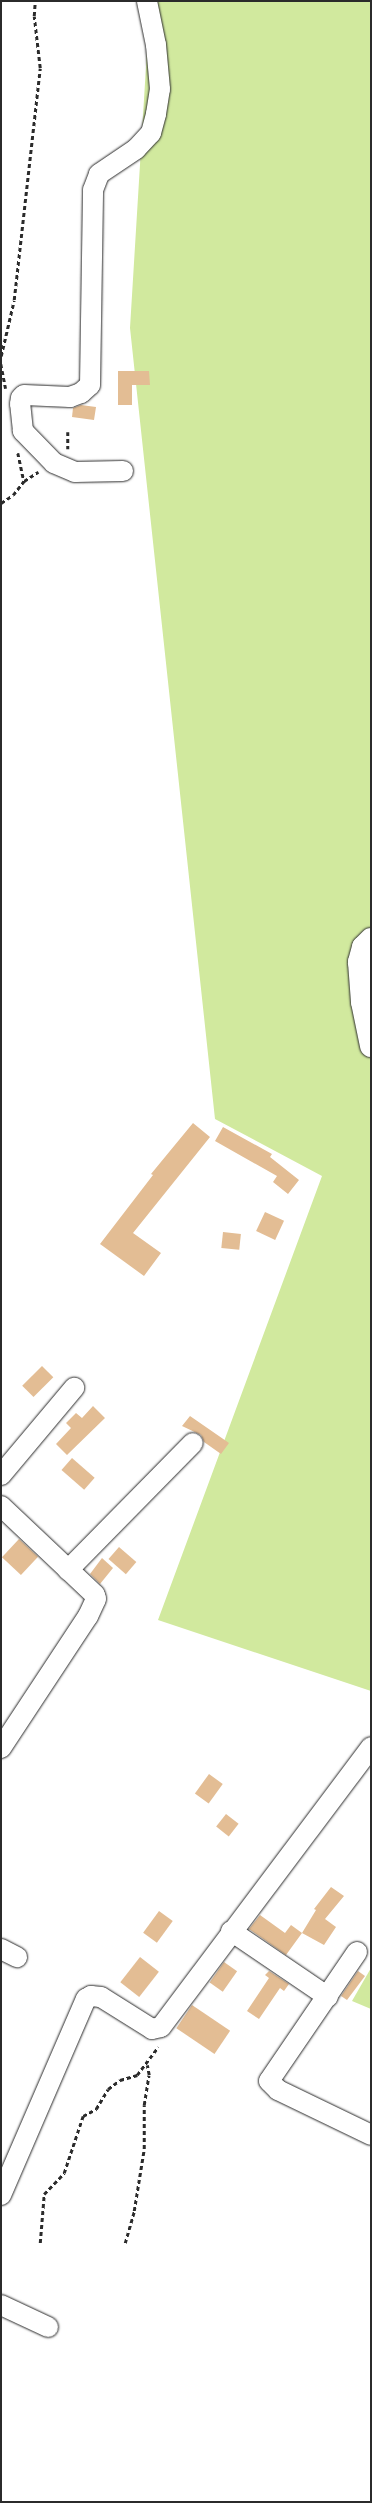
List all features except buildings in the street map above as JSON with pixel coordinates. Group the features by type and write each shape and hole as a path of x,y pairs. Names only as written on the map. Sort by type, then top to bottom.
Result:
{"street":[{"path":"123,471 75,472 54,463 23,431 20,404 21,398 24,395 70,397 81,393 90,385 93,190 99,174 148,137 156,114 160,89 156,45 147,1"},
{"path":"371,939 363,947 359,962 362,1002 371,1046"},
{"path":"1,1475 74,1388"},
{"path":"68,1570 193,1443"},
{"path":"1,1506 96,1595 96,1602 1,1748"},
{"path":"1,2195 86,1999 91,1996 100,1997 152,2029 158,2029 371,1747"},
{"path":"231,1931 328,1997"},
{"path":"357,1952 328,1997 269,2081 278,2090 371,2135"},
{"path":"1,2306 48,2327"}],"path":[{"path":"1,356 14,300 40,68 34,16 35,1"},
{"path":"1,503 13,495 24,481"},
{"path":"40,2242 44,2194 64,2173 83,2116 96,2109 108,2089 120,2080 137,2075 147,2065 165,2034 163,2024"},
{"path":"125,2243 134,2211 144,2149 144,2105 149,2075 147,2065"}],"green space":[{"path":"150,1 371,1 371,1691 158,1620 322,1176 215,1119 130,328"},
{"path":"371,1968 371,2009 352,2001"}]}
